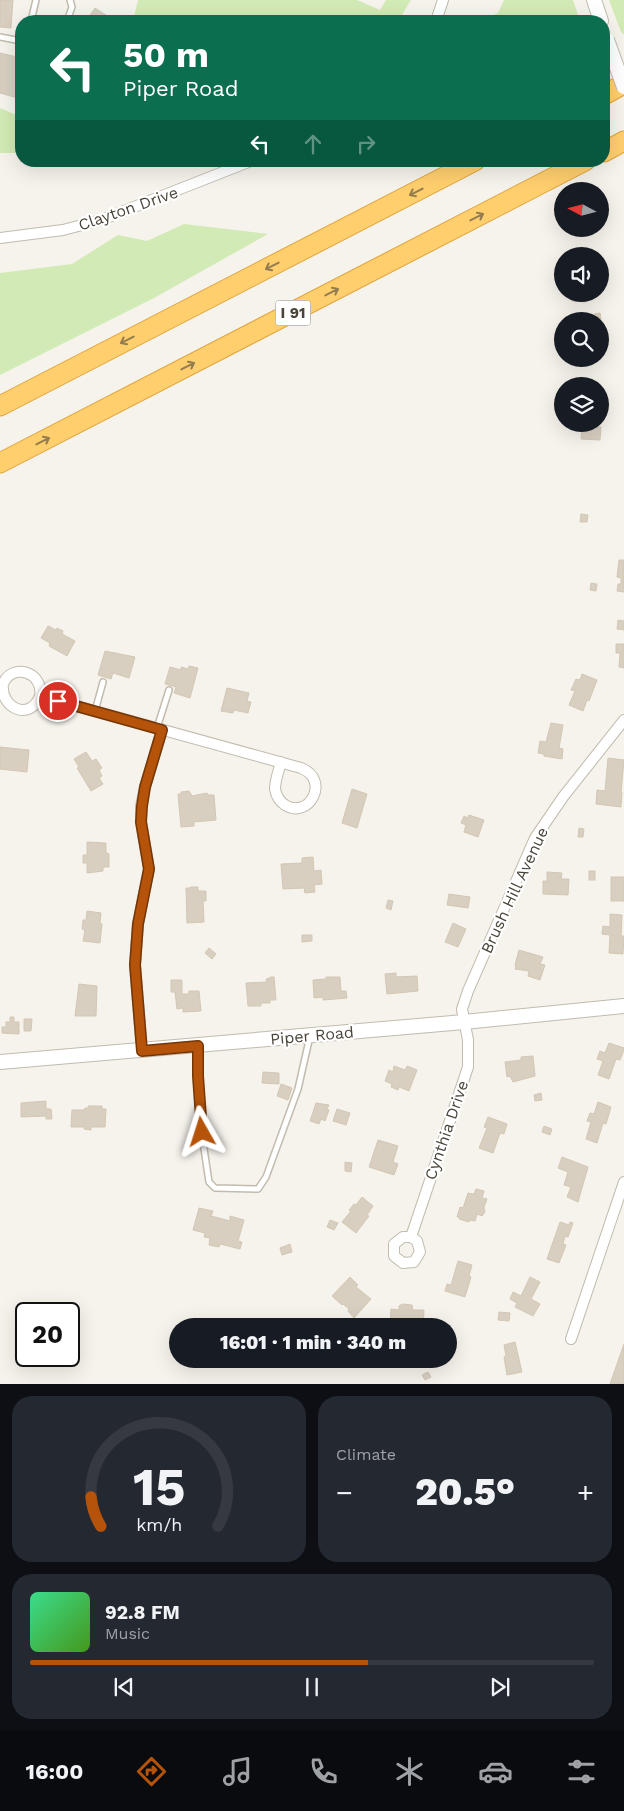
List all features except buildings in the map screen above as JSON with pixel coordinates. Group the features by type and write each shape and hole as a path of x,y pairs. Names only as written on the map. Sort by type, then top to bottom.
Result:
{"highway":[{"path":"610,92 624,86"},
{"path":"610,149 624,141"},
{"path":"0,406 463,167"},
{"name":"I 91","path":"0,463 573,167"}],"street":[{"path":"438,15 443,0"},
{"path":"594,0 599,15"},
{"path":"610,46 624,86"},
{"name":"Clayton Drive","path":"0,238 45,233 81,226 135,208 236,167"},
{"path":"40,696 281,762 305,769 314,777 316,785 312,800 306,805 298,808 290,807 278,797 275,786 281,762"},
{"name":"Brush Hill Avenue","path":"464,1022 462,1009 468,991 535,838 563,797 624,720"},
{"path":"142,1051 135,965 138,924 149,869 141,822 145,787 159,729"},
{"name":"Piper Road","path":"0,1062 310,1036 624,1006"},
{"name":"Cynthia Drive","path":"410,1236 468,1067 468,1040 464,1022"},
{"path":"571,1339 624,1182"}],"lane":[{"path":"32,15 36,0"},
{"path":"69,15 72,7 70,0"},
{"path":"0,36 15,40"},
{"path":"95,711 103,682"},
{"path":"159,729 169,690"},
{"path":"198,1046 199,1115 209,1182 215,1188 258,1189 266,1177 298,1089 310,1036"}],"green space":[{"path":"138,0 357,0 380,10 386,0 411,0 402,15 134,15"},
{"path":"504,0 573,0 578,15 493,15 498,13"},
{"path":"609,0 624,0 624,35 621,32"},
{"path":"0,108 15,114 15,153 0,153"},
{"path":"184,224 268,234 154,298 0,375 0,273 72,264 118,235 147,241"}],"route":[{"path":"58,701 162,730 145,787 142,806 141,822 149,869 138,924 135,952 135,980 139,1026 142,1051 198,1046 199,1115 202,1132"}]}
